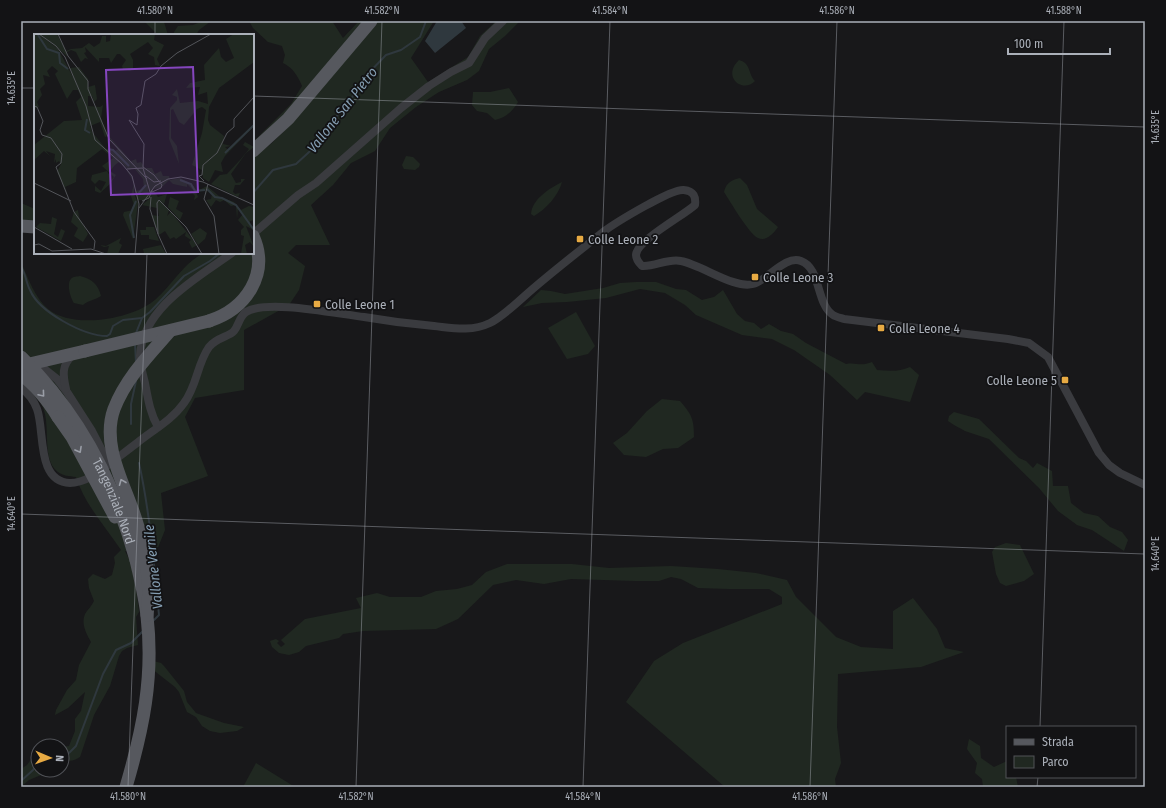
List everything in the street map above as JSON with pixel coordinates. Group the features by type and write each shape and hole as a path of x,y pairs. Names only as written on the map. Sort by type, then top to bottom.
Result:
{"main road":[{"path":"254,150 298,108 371,21"},
{"path":"21,226 34,227"},
{"path":"27,365 170,331 220,317 230,312 239,305 246,296 256,276 258,264 254,240"},
{"path":"147,615 150,598 145,555 135,518 115,465 111,447 111,428 114,411 128,382 170,331"},
{"name":"Tangenziale Nord","path":"21,357 50,388 88,443 118,504 130,536 136,560 147,615 149,663 148,693 136,754 126,787"},
{"path":"21,375 32,383 50,405 72,437 136,560"}],"street":[{"path":"254,234 298,195 316,183 401,108 429,86 451,72 469,64 485,38 503,21"},
{"path":"21,388 26,391 37,409 45,460 49,470 54,476 67,483 81,481 92,476 109,464 176,413 192,390 205,354 211,345 218,339 232,333 236,329 241,317 253,309 291,307 469,330 491,323 562,264 621,219 669,193 683,189 692,192 696,198 695,205 647,239 639,247 636,255 642,266 650,266 668,261 679,260 692,264 733,282 753,284 791,260 801,260 809,265 825,306 833,315 844,319 1001,338 1029,343 1048,357 1099,453 1109,465 1120,473 1145,486"},
{"path":"158,427 152,414 140,359 146,331 153,318 180,290 231,254"},
{"path":"67,392 63,376 64,370 70,358 80,352"},
{"path":"27,365 42,368 57,379 92,431 109,464"}],"green space":[{"path":"144,21 164,22 168,34 157,34"},
{"path":"203,21 211,21 199,30 197,34 175,34 174,32 178,26 193,25"},
{"path":"249,21 332,21 343,38 359,21 366,21 336,70 378,21 434,21 411,58 428,82 468,57 480,36 496,21 520,21 489,49 479,71 467,80 439,92 416,107 390,128 375,151 351,163 333,185 311,205 330,245 296,245 288,253 305,266 299,290 289,305 244,330 244,390 195,398 185,417 208,476 161,493 165,530 157,550 125,551 131,563 137,595 139,612 136,617 138,645 127,648 122,651 119,656 110,686 94,715 80,757 70,761 70,744 75,731 75,719 81,711 85,692 68,708 55,715 56,710 67,690 76,680 79,665 91,642 84,625 85,614 94,601 89,588 88,579 93,574 105,579 112,575 115,563 114,557 121,550 90,506 76,477 66,476 58,472 52,466 49,457 46,417 43,408 39,401 27,391 21,389 21,262 36,294 48,309 59,315 72,319 87,320 119,316 146,306 162,293 189,263 202,254 254,254 254,157 272,143 292,123 254,144 254,141 291,104 302,86 295,73 290,67 283,63 285,55 282,46 268,42 253,28"},
{"path":"739,60 746,64 755,81 750,85 740,85 733,78 732,72 734,66"},
{"path":"509,88 518,102 511,111 502,118 495,120 487,113 477,111 472,105 473,92 490,92"},
{"path":"406,156 413,157 420,164 419,167 415,170 404,169 402,165"},
{"path":"740,178 747,185 757,209 778,227 767,238 761,239 754,235 724,192 729,182"},
{"path":"562,182 555,197 547,206 534,216 531,214 532,209 538,199 552,187"},
{"path":"21,203 34,209 34,221 21,220"},
{"path":"80,276 94,283 101,296 83,305 74,303 70,295 69,288 72,278"},
{"path":"656,282 676,289 686,290 702,300 714,297 723,290 737,314 745,321 754,323 761,329 769,324 781,331 793,334 806,343 846,364 864,364 872,362 877,370 886,371 906,369 910,367 919,375 910,402 865,392 857,400 830,375 794,350 772,339 742,335 696,315 685,305 665,293 640,289 606,298 542,303 523,307 541,290 565,294 603,288 620,283"},
{"path":"576,312 595,346 588,354 567,359 548,328"},
{"path":"662,399 680,401 692,418 694,437 678,448 663,449 646,457 624,455 613,443 627,433 647,411"},
{"path":"954,412 979,419 1019,458 1026,461 1033,468 1037,463 1052,471 1053,486 1068,486 1071,503 1084,513 1098,516 1110,527 1122,532 1128,540 1124,551 1092,530 1077,525 1058,511 1039,488 989,439 965,431 948,421 949,416"},
{"path":"1006,543 1020,545 1034,574 1024,581 1006,586 1000,583 996,574 992,552 995,547"},
{"path":"507,564 572,564 609,568 671,566 756,573 787,580 796,597 836,637 861,647 893,649 893,611 913,598 937,629 945,648 964,652 921,667 838,674 837,727 841,763 835,779 836,787 725,787 626,702 654,661 683,643 782,604 782,597 769,589 698,588 681,579 671,577 659,581 571,579 544,584 516,580 493,585 458,619 436,629 363,631 343,634 339,638 306,646 299,652 289,655 279,653 272,647 270,641 276,639 279,641 277,643 281,647 285,644 281,640 305,619 361,608 356,598 377,593 390,597 421,597 436,591 457,589 472,585 486,572"},
{"path":"153,661 161,663 164,666 184,691 187,702 196,713 224,723 244,727 237,731 220,733 210,731 202,726 196,717 187,712 179,692 175,687 152,669"},
{"path":"969,739 980,746 981,758 994,767 1006,761 1006,778 1016,778 1018,787 983,787 982,779 975,773 977,763 967,749"},
{"path":"30,761 30,778 34,778 21,787 21,769"},
{"path":"256,763 295,787 243,787"}],"shaded area":[{"path":"437,21 461,21 466,28 435,53 425,41"}],"waterway":[{"name":"Vallone San Pietro","path":"254,192 273,170 296,164 320,142 338,114 350,101 363,79 386,55 401,50 420,37 426,21"},
{"name":"Vallone San Pietro","path":"136,333 142,318 150,312 184,276 210,261 219,254"},
{"path":"21,267 35,298 52,314 75,327 97,335 107,336 110,334 113,326 123,320 142,318"},
{"name":"Vallone Vernile","path":"135,343 136,363"},
{"name":"Vallone Vernile","path":"131,424 131,404 136,381"},
{"name":"Vallone Vernile","path":"139,463 149,520 159,615 153,621"},
{"name":"Vallone Vernile","path":"70,752 76,746 103,674 116,650 131,643 143,631"},
{"name":"Vallone Vernile","path":"21,781 30,773"}],"place":[{"name":"Colle Leone 2","path":"580,239"},
{"name":"Colle Leone 3","path":"755,277"},
{"name":"Colle Leone 1","path":"317,304"},
{"name":"Colle Leone 4","path":"881,328"},
{"name":"Colle Leone 5","path":"1065,380"}]}
